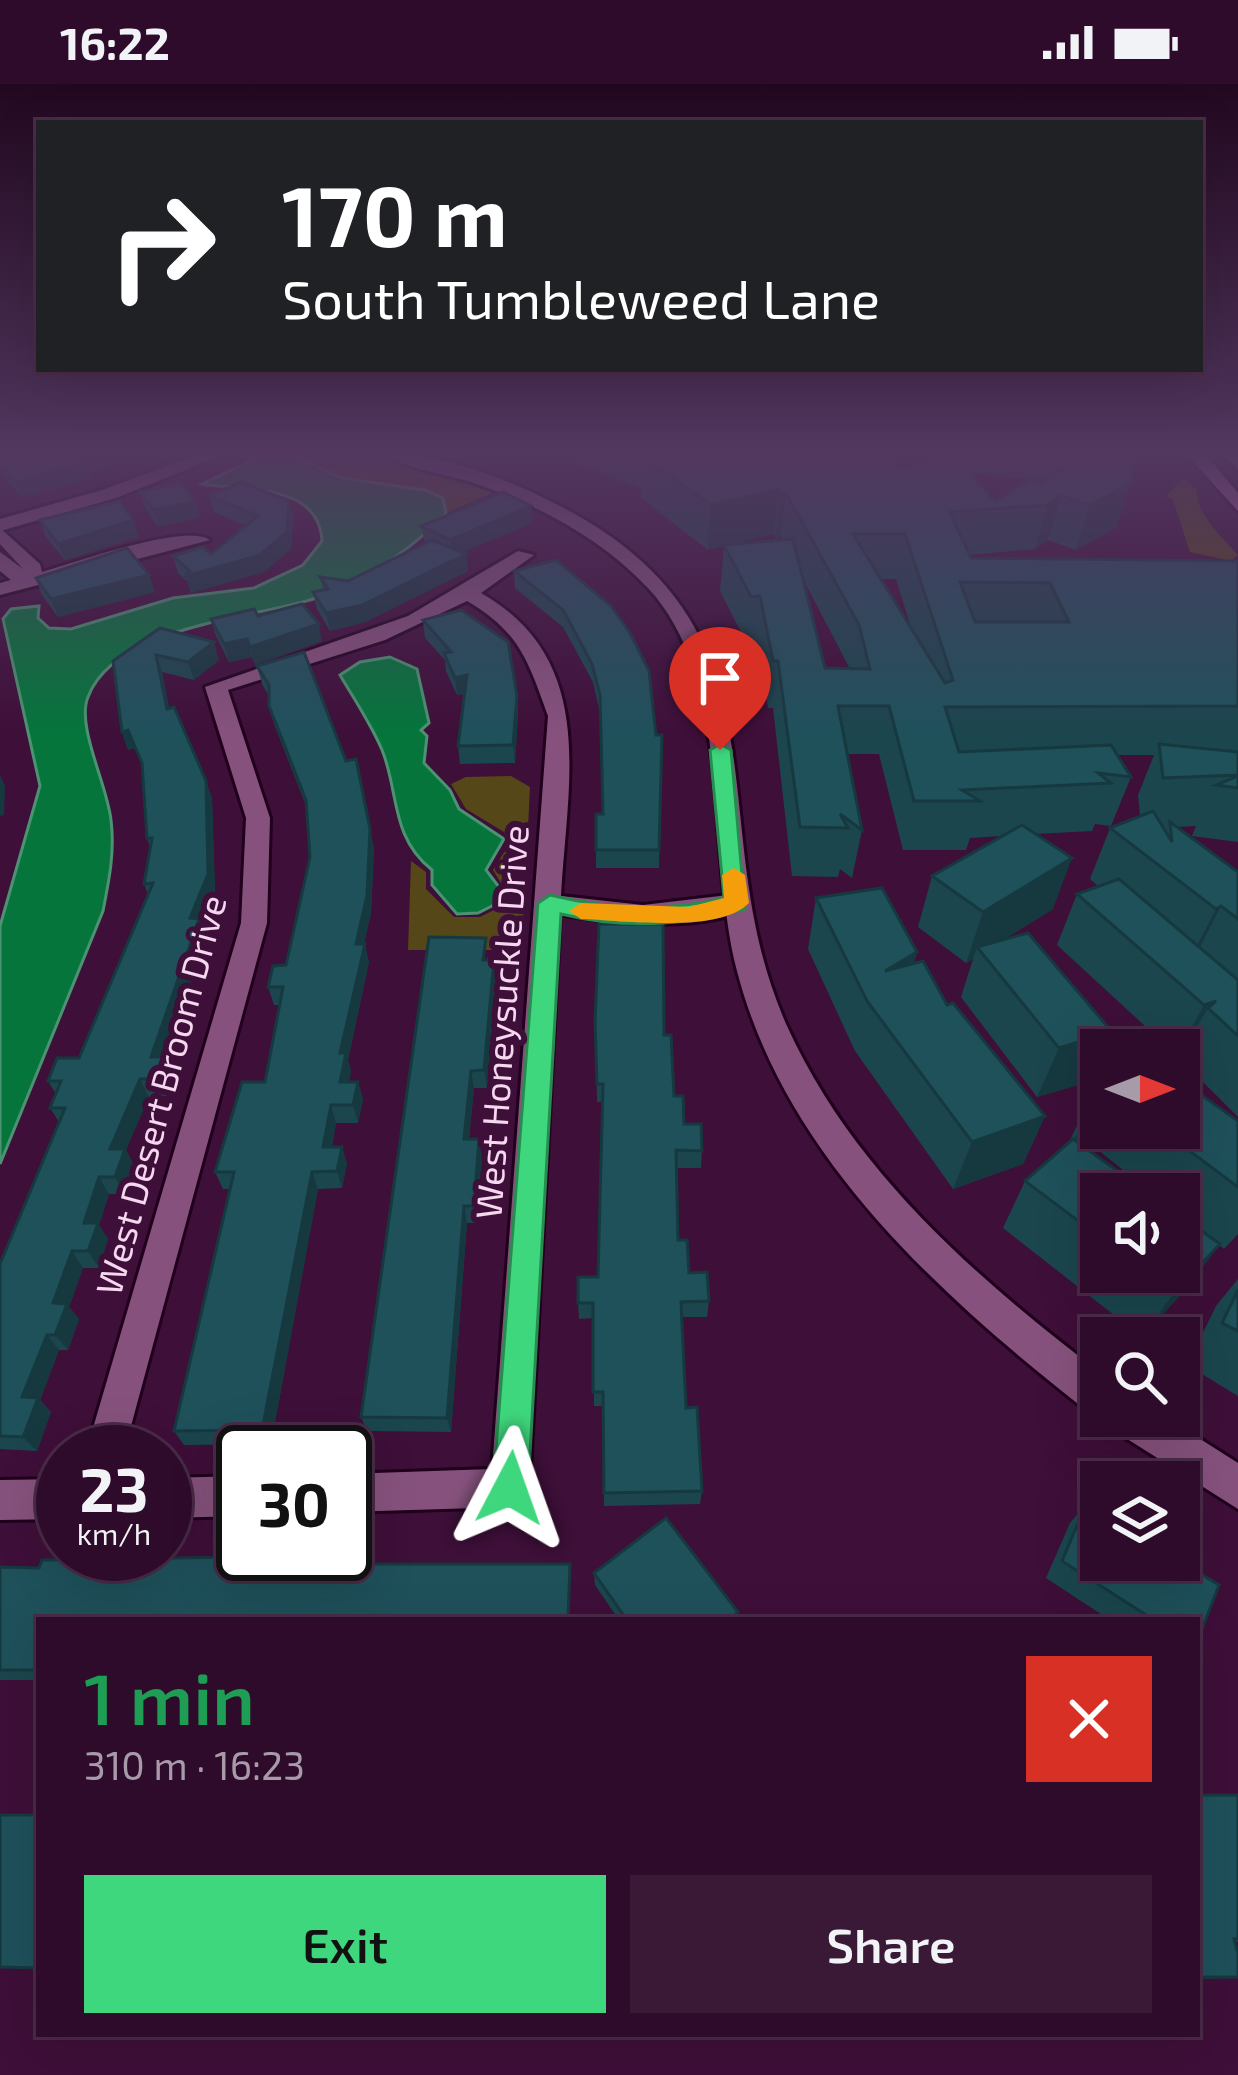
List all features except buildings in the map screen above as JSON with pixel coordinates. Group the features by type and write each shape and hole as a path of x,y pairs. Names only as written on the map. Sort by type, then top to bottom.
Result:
{"street":[{"path":"15,547 33,568 30,582"},
{"path":"0,589 155,547"},
{"path":"614,547 670,602 701,656 716,711 737,903 749,965 796,1078 856,1167 959,1279 1080,1380"},
{"path":"472,596 525,555"},
{"path":"0,558 10,572 30,582"},
{"name":"West Desert Broom Drive","path":"113,1425 254,923 258,818 217,687 355,646 472,596"},
{"name":"West Honeysuckle Drive","path":"372,1492 510,1488 559,716 533,646 500,612 472,596"},
{"path":"550,903 592,914 689,915 737,903"},
{"path":"1160,1437 1238,1488"},
{"path":"0,1500 36,1499"}],"shaded area":[{"path":"317,547 408,547 334,592 197,626 129,652 104,672 88,697 86,723 112,832 103,911 0,1164 0,926 40,786 3,619 11,609 39,606 38,618 49,628 71,629 173,598 254,588 303,565"},
{"path":"1188,547 1231,547 1238,555 1231,561 1190,552"},
{"path":"390,657 417,669 429,723 421,730 427,736 424,763 450,790 459,809 504,839 486,870 502,891 496,904 478,913 457,914 432,885 432,870 418,857 402,828 382,750 340,675 360,662"},
{"path":"511,776 530,787 522,950 408,950 411,861 426,872 426,889 454,917 480,917 502,906 507,893 493,870 508,846 504,832 466,809 451,784 466,777"}],"slow traffic":[{"path":"581,911 689,915 737,903 734,875"}],"route":[{"path":"510,1488 550,903 592,914 689,915 737,903 720,750"}]}
